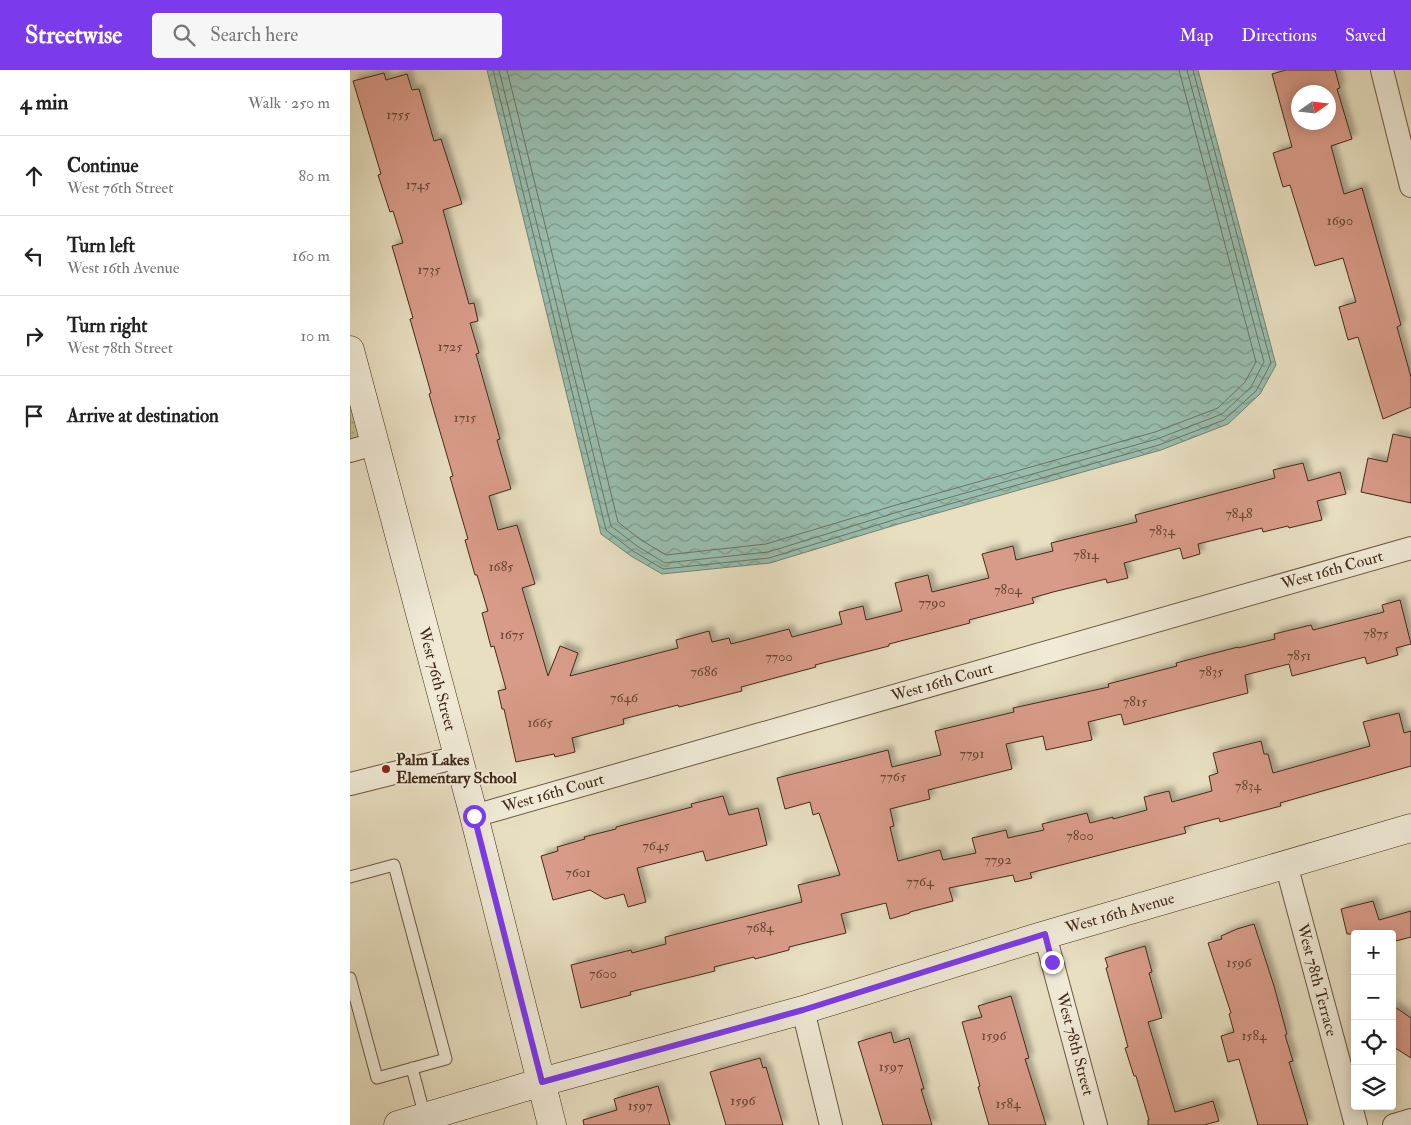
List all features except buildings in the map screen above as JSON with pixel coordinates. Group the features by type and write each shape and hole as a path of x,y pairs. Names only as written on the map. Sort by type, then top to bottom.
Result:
{"street":[{"path":"1382,70 1411,186"},
{"name":"West 76th Street","path":"350,350 362,447 458,757 552,1125"},
{"name":"West 16th Court","path":"474,816 1411,548"},
{"path":"350,784 458,757"},
{"name":"West 16th Avenue","path":"398,1125 542,1082 803,1010 1045,934 1411,828"},
{"name":"West 78th Terrace","path":"1286,864 1356,1125"},
{"name":"West 78th Street","path":"1045,934 1096,1125"},
{"path":"803,1010 831,1125"},
{"path":"1394,1125 1411,1120"}],"lane":[{"path":"350,877 394,865 446,1059 377,1078 350,978"},
{"path":"412,1068 425,1117"}],"shaded area":[{"path":"350,380 367,446 350,451"}],"water":[{"path":"487,70 1198,70 1276,365 1260,394 1228,424 1161,450 902,523 770,563 662,574 631,556 601,534"}],"place":[{"name":"Palm Lakes Elementary School","path":"386,769"}],"route":[{"path":"474,816 542,1082 803,1010 1045,934 1052,962"}]}
